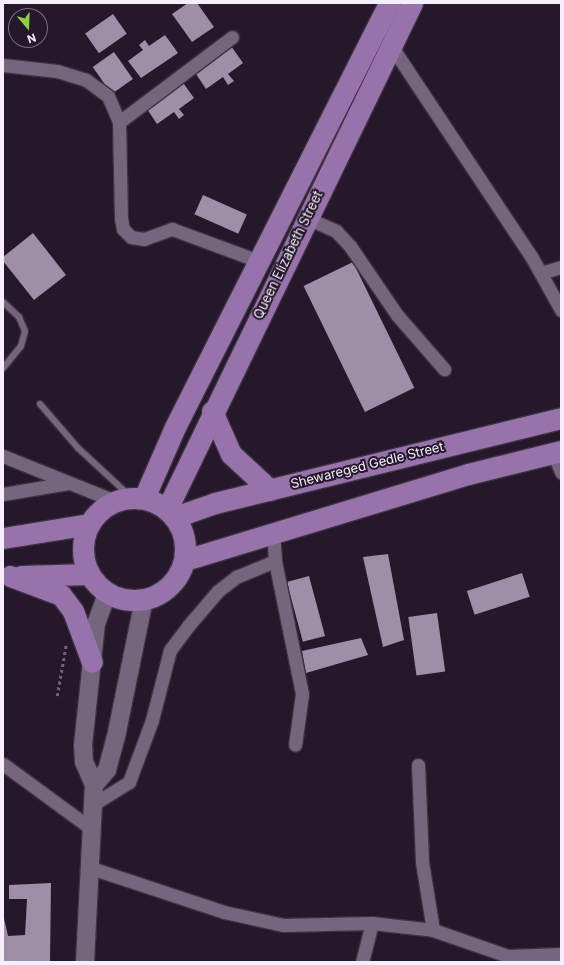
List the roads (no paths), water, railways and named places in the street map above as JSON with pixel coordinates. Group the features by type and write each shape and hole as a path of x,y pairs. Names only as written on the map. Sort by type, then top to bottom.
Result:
{"main road":[{"name":"Queen Elizabeth Street","path":"130,499 175,427 261,262 389,3"},
{"name":"Queen Elizabeth Street","path":"171,513 212,411 307,218 390,44 412,3"},
{"path":"212,411 231,454 270,490"},
{"name":"Shewareged Gedle Street","path":"171,513 561,418"},
{"path":"185,560 273,531 557,452"},
{"path":"130,499 171,513 186,545 185,560 170,586 144,599 132,600 107,593 89,574 83,546 89,524 100,510 130,499"},
{"path":"3,538 89,524"},
{"path":"6,577 89,574"},
{"path":"6,577 60,595 73,611 92,662"},
{"path":"85,962 89,827 94,785 84,762 83,745 96,624 107,593"},
{"path":"94,785 107,770 115,740 144,599"}],"street":[{"path":"119,122 232,37"},
{"path":"390,44 541,273 561,310"},
{"path":"3,65 57,71 86,80 108,96 119,122 121,218 123,229 131,237 144,239 172,229 261,262"},
{"path":"307,218 336,231 350,246 397,315 444,368"},
{"path":"541,273 561,267"},
{"path":"557,452 561,472"},
{"path":"3,456 68,482 130,499"},
{"path":"3,494 68,482"},
{"path":"273,531 275,561 302,694 295,746"},
{"path":"92,805 129,782 152,720 170,650 188,626 224,586 275,561"},
{"path":"3,764 89,827"},
{"path":"418,765 422,862 433,930"},
{"path":"88,867 224,912 283,924 372,923 433,930 508,956 561,954"},
{"path":"362,962 372,923"}],"lane":[{"path":"3,302 19,317 24,331 21,346 3,368"},
{"path":"40,404 78,448 130,499"}]}
